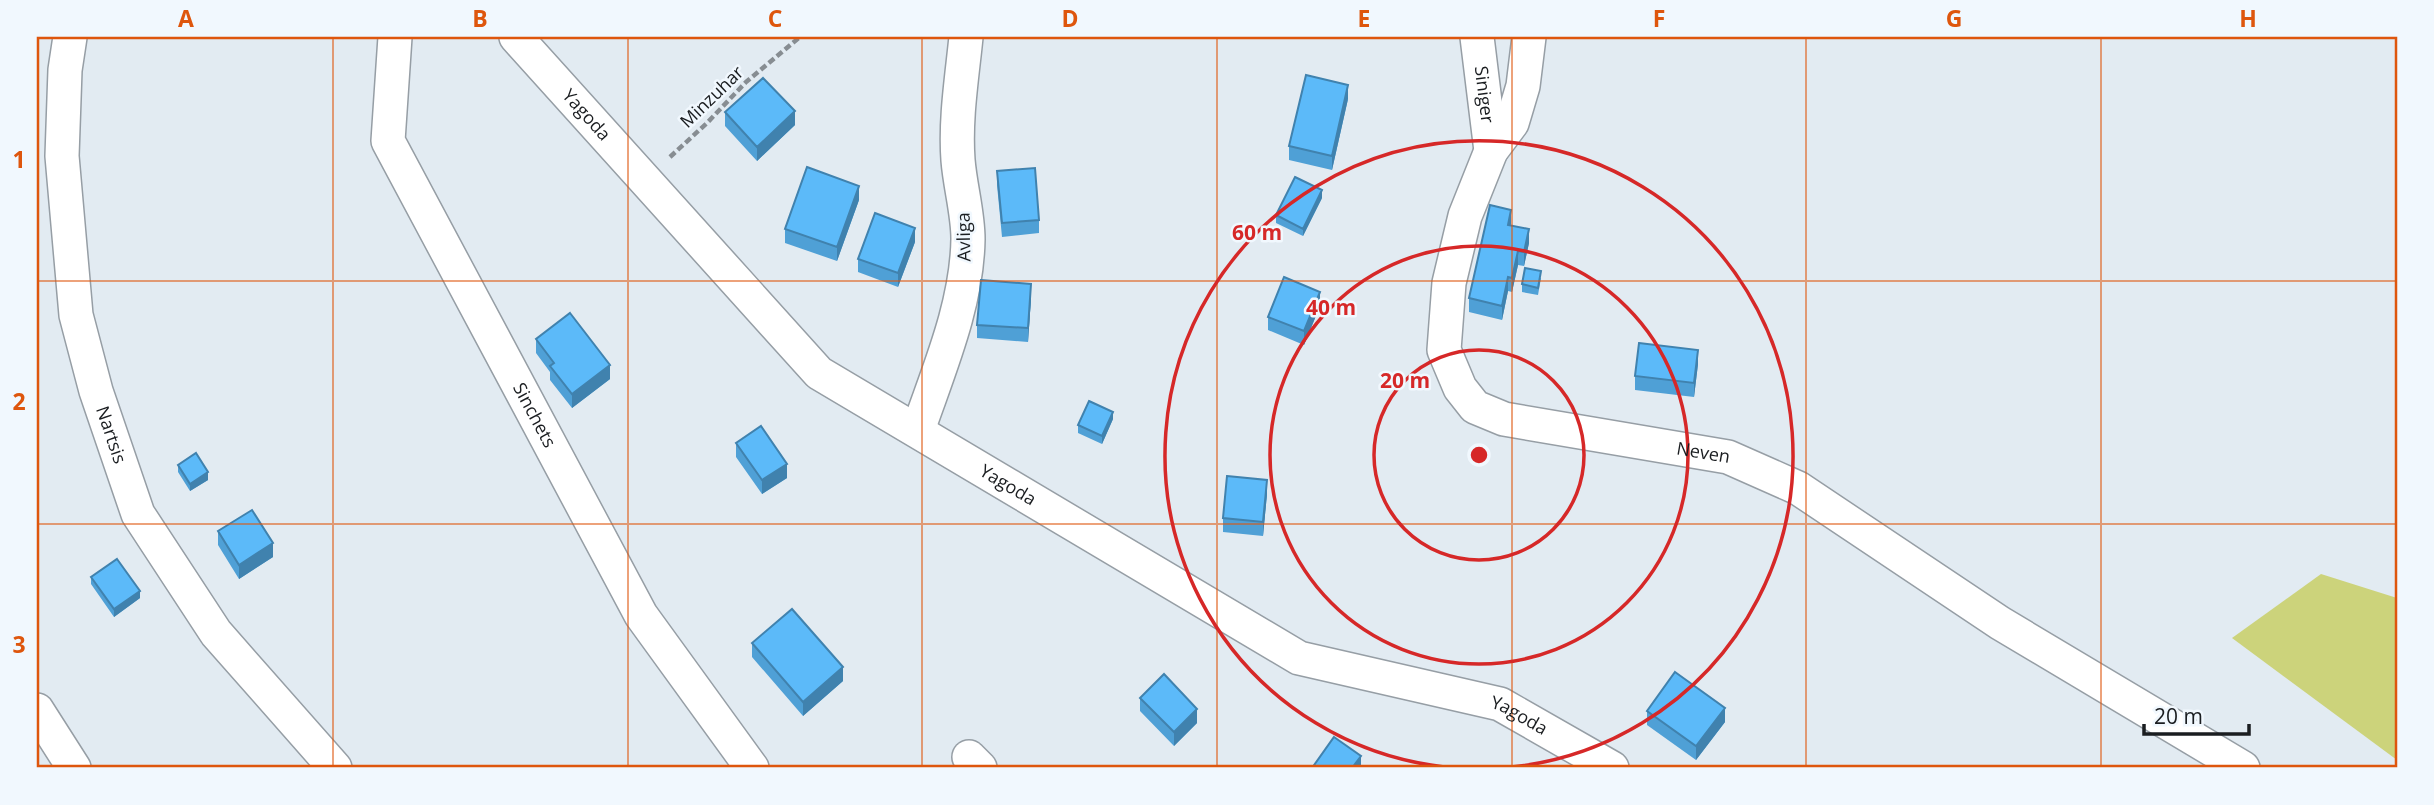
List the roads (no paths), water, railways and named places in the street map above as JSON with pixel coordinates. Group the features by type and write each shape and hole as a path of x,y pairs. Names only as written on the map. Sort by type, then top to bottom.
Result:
{"street":[{"name":"Nartsis","path":"70,37 65,70 62,156 76,314 96,391 138,514 216,633 335,768"},
{"name":"Sinchets","path":"396,37 388,141 641,615 752,768"},
{"name":"Yagoda","path":"516,37 819,373 1299,658 1500,704 1612,768"},
{"name":"Avliga","path":"918,430 944,357 963,288 968,238 958,157 966,37"},
{"name":"Siniger","path":"1477,37 1491,151"},
{"name":"Neven","path":"1529,37 1523,86 1513,123 1491,151 1462,230 1449,283 1444,350 1460,388 1475,407 1504,419 1728,457 1798,488 2000,623 2243,768"},
{"path":"37,709 74,768"}]}
